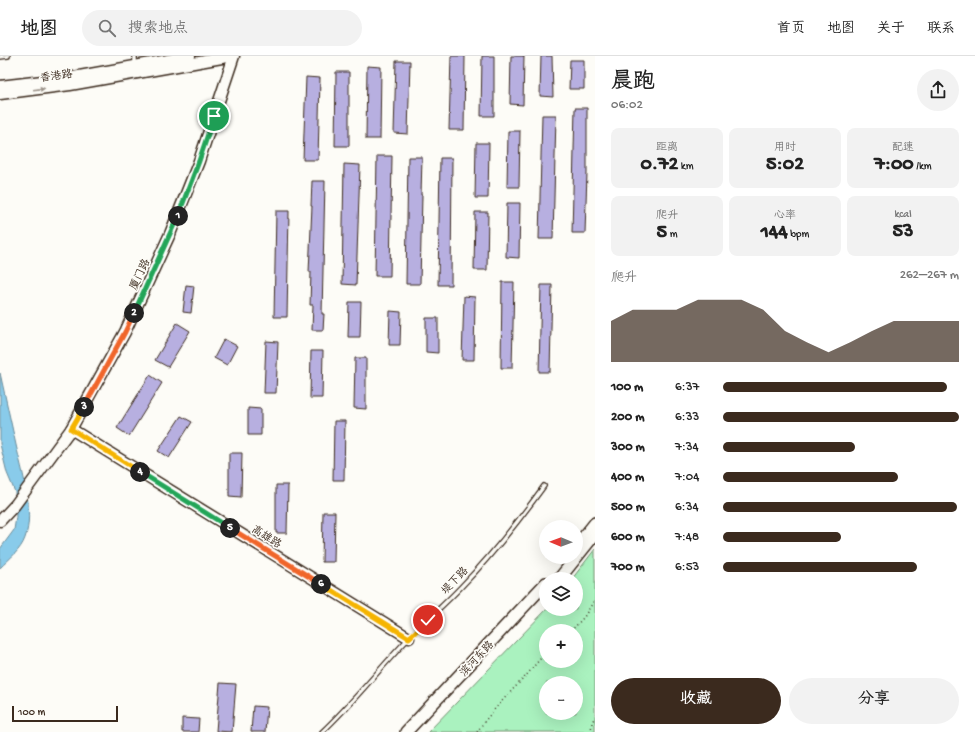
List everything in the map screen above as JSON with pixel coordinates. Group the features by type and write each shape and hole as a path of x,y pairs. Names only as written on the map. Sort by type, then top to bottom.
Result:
{"main road":[{"path":"583,538 595,522"},
{"path":"565,572 595,534"},
{"path":"556,572 562,564"},
{"name":"滨河东路","path":"406,732 539,590"},
{"name":"滨河东路","path":"416,732 539,602"}],"street":[{"name":"香港路","path":"0,86 68,78 135,61 190,56"},
{"name":"香港路","path":"0,94 70,85 234,56"},
{"name":"厦门路","path":"0,521 15,505 71,429 125,332 170,234 199,161 234,56"},
{"name":"高雄路","path":"71,429 409,638"}],"lane":[{"path":"0,57 8,56"},
{"name":"堤下路","path":"322,732 338,717 409,638 460,588 489,556 544,486"}],"path":[{"path":"578,624 584,617 595,599"},
{"path":"477,732 496,706 520,682 539,659"},
{"path":"591,732 592,722 595,717"}],"green space":[{"path":"595,549 595,732 428,732 540,616 583,616 583,572 577,572"}],"water":[{"path":"0,373 24,479 29,516 28,528 21,546 0,568 0,549 14,530 16,517 15,492 7,473 0,444"}],"building":[{"path":"451,56 465,56 464,130 449,130"},
{"path":"482,56 494,56 494,116 481,116"},
{"path":"511,56 524,56 523,105 510,104"},
{"path":"541,56 552,56 553,97 540,96"},
{"path":"570,60 584,60 584,89 569,89"},
{"path":"396,61 410,61 408,134 394,133"},
{"path":"367,66 381,67 380,139 366,139"},
{"path":"336,72 349,72 349,146 335,146"},
{"path":"306,77 320,78 318,160 303,160"},
{"path":"575,108 587,108 585,233 572,233"},
{"path":"542,115 556,115 553,239 539,239"},
{"path":"508,131 520,131 519,187 507,187"},
{"path":"476,143 489,143 488,198 475,198"},
{"path":"377,156 392,156 390,276 375,276"},
{"path":"408,157 422,157 420,284 406,284"},
{"path":"440,158 452,158 451,285 438,285"},
{"path":"344,164 360,165 356,285 342,284"},
{"path":"312,181 325,181 322,314 324,314 323,330 312,330 313,305 310,305 311,272 309,272"},
{"path":"507,203 520,203 519,258 506,257"},
{"path":"276,211 289,211 287,317 274,317"},
{"path":"475,212 488,212 487,270 474,270"},
{"path":"502,282 514,282 512,368 501,368"},
{"path":"186,285 194,286 191,313 183,312"},
{"path":"541,285 552,285 550,372 539,372"},
{"path":"464,296 475,297 474,360 462,360"},
{"path":"349,302 361,302 360,337 348,337"},
{"path":"390,311 401,312 400,345 389,345"},
{"path":"426,318 438,318 438,353 426,352"},
{"path":"177,323 190,331 168,367 155,360"},
{"path":"224,339 237,346 227,365 214,358"},
{"path":"266,341 278,342 276,393 264,393"},
{"path":"311,351 323,351 322,398 310,398"},
{"path":"355,358 366,358 366,409 354,408"},
{"path":"150,375 162,383 129,436 117,428"},
{"path":"248,408 261,409 261,435 248,435"},
{"path":"181,416 192,422 169,458 158,451"},
{"path":"334,421 345,421 344,480 333,480"},
{"path":"229,453 242,453 241,497 229,496"},
{"path":"276,485 288,485 287,533 276,533"},
{"path":"323,512 335,512 334,562 322,562"},
{"path":"220,683 236,684 232,732 216,731"},
{"path":"253,706 267,707 265,732 251,732"},
{"path":"182,718 199,719 198,732 182,732"}],"route":[{"path":"214,116 199,161 170,234 125,332 71,429 409,638 428,620"}]}
